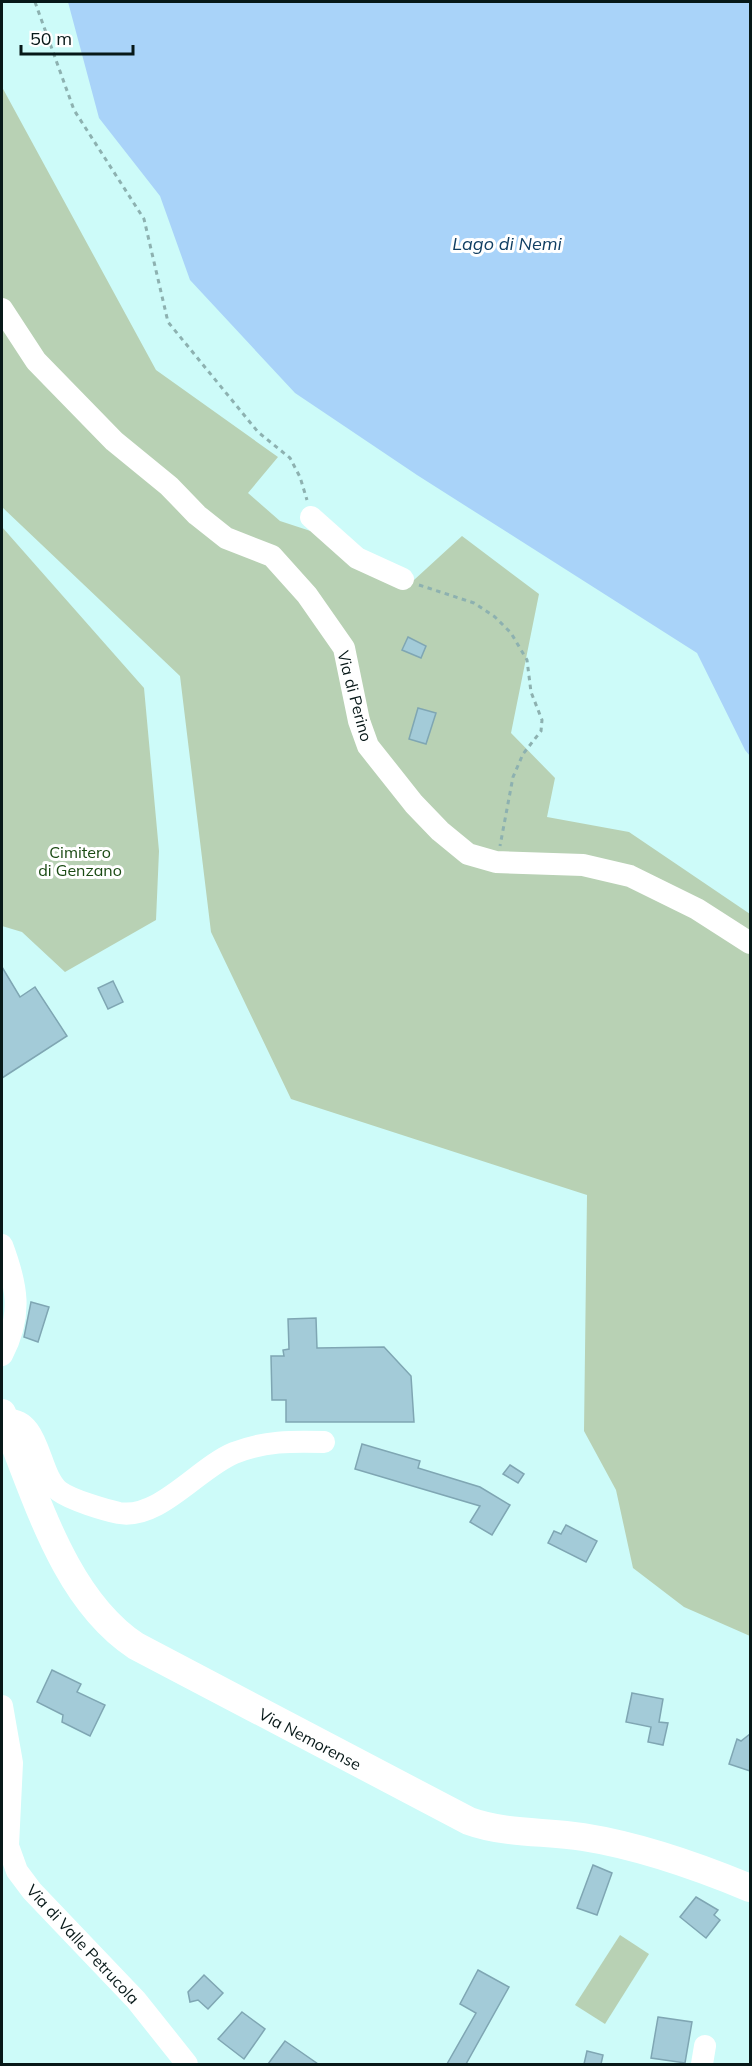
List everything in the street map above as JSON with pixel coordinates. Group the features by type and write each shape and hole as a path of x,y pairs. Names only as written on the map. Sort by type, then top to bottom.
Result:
{"main road":[{"name":"Via Nemorense","path":"3,1416 72,1575 108,1623 136,1646 469,1821 490,1827 613,1843 702,1870 750,1888"}],"street":[{"name":"Via di Perino","path":"2,309 36,361 114,441 169,486 197,515 219,532 272,556 286,572 328,624 344,648 358,721 368,746 384,769 434,824 468,854 496,862 583,865 630,876 697,909 750,943"},
{"path":"311,517 357,558 403,579"},
{"path":"2,1245 13,1274 16,1294 10,1334 2,1355"},
{"path":"3,1416 15,1420 28,1429 51,1481 61,1492 112,1511 129,1514 150,1509 209,1467 250,1447 280,1442 324,1442"},
{"name":"Via di Valle Petrucola","path":"2,1706 12,1763 7,1838 17,1871 32,1891 130,1993 187,2064"}],"path":[{"path":"35,2 74,110 144,219 168,322 258,432 290,458 300,477 311,517"},
{"path":"403,579 474,603 495,617 511,633 527,660 531,692 542,720 541,732 523,754 513,777 496,862"}],"green space":[{"path":"2,87 156,370 278,457 248,493 280,521 341,541 414,580 462,536 539,594 511,733 555,778 547,817 629,832 750,914 750,1636 684,1607 633,1568 616,1490 584,1431 587,1195 291,1099 211,932 180,676 2,507"},
{"name":"Cimitero di Genzano","path":"2,527 144,688 159,851 156,920 65,972 22,932 2,926"},
{"path":"620,1935 649,1954 605,2024 575,2005"}],"water":[{"name":"Lago di Nemi","path":"68,2 750,2 750,756 697,653 417,475 295,393 190,280 160,196 99,118"}],"building":[{"path":"408,637 426,646 421,658 402,650"},
{"path":"418,708 436,713 426,744 409,739"},
{"path":"2,967 20,997 35,987 67,1036 2,1078"},
{"path":"113,981 123,1002 108,1009 98,988"},
{"path":"31,1302 49,1307 38,1342 24,1337"},
{"path":"316,1318 317,1348 384,1347 411,1376 414,1422 286,1422 286,1400 272,1400 271,1356 284,1356 283,1350 289,1349 288,1319"},
{"path":"362,1444 420,1461 418,1468 480,1487 510,1505 492,1535 470,1522 480,1506 355,1469"},
{"path":"510,1465 524,1474 518,1483 503,1474"},
{"path":"566,1525 597,1541 586,1562 548,1543 554,1531 561,1534"},
{"path":"52,1670 81,1684 77,1692 105,1705 90,1736 62,1722 63,1715 37,1702"},
{"path":"632,1693 663,1699 659,1722 668,1723 663,1745 648,1742 651,1727 626,1722"},
{"path":"750,1734 750,1771 729,1764 737,1739 741,1741"},
{"path":"593,1865 612,1873 597,1915 577,1908"},
{"path":"696,1897 718,1910 714,1915 720,1920 706,1938 680,1917"},
{"path":"478,1970 509,1987 466,2064 447,2064 476,2013 460,2004"},
{"path":"204,1975 223,1993 208,2009 198,2000 190,2002 188,1992"},
{"path":"242,2012 265,2029 244,2059 218,2039"},
{"path":"658,2017 692,2022 685,2063 651,2058"},
{"path":"285,2041 318,2064 268,2064"},
{"path":"587,2051 603,2055 601,2064 584,2064"}]}
